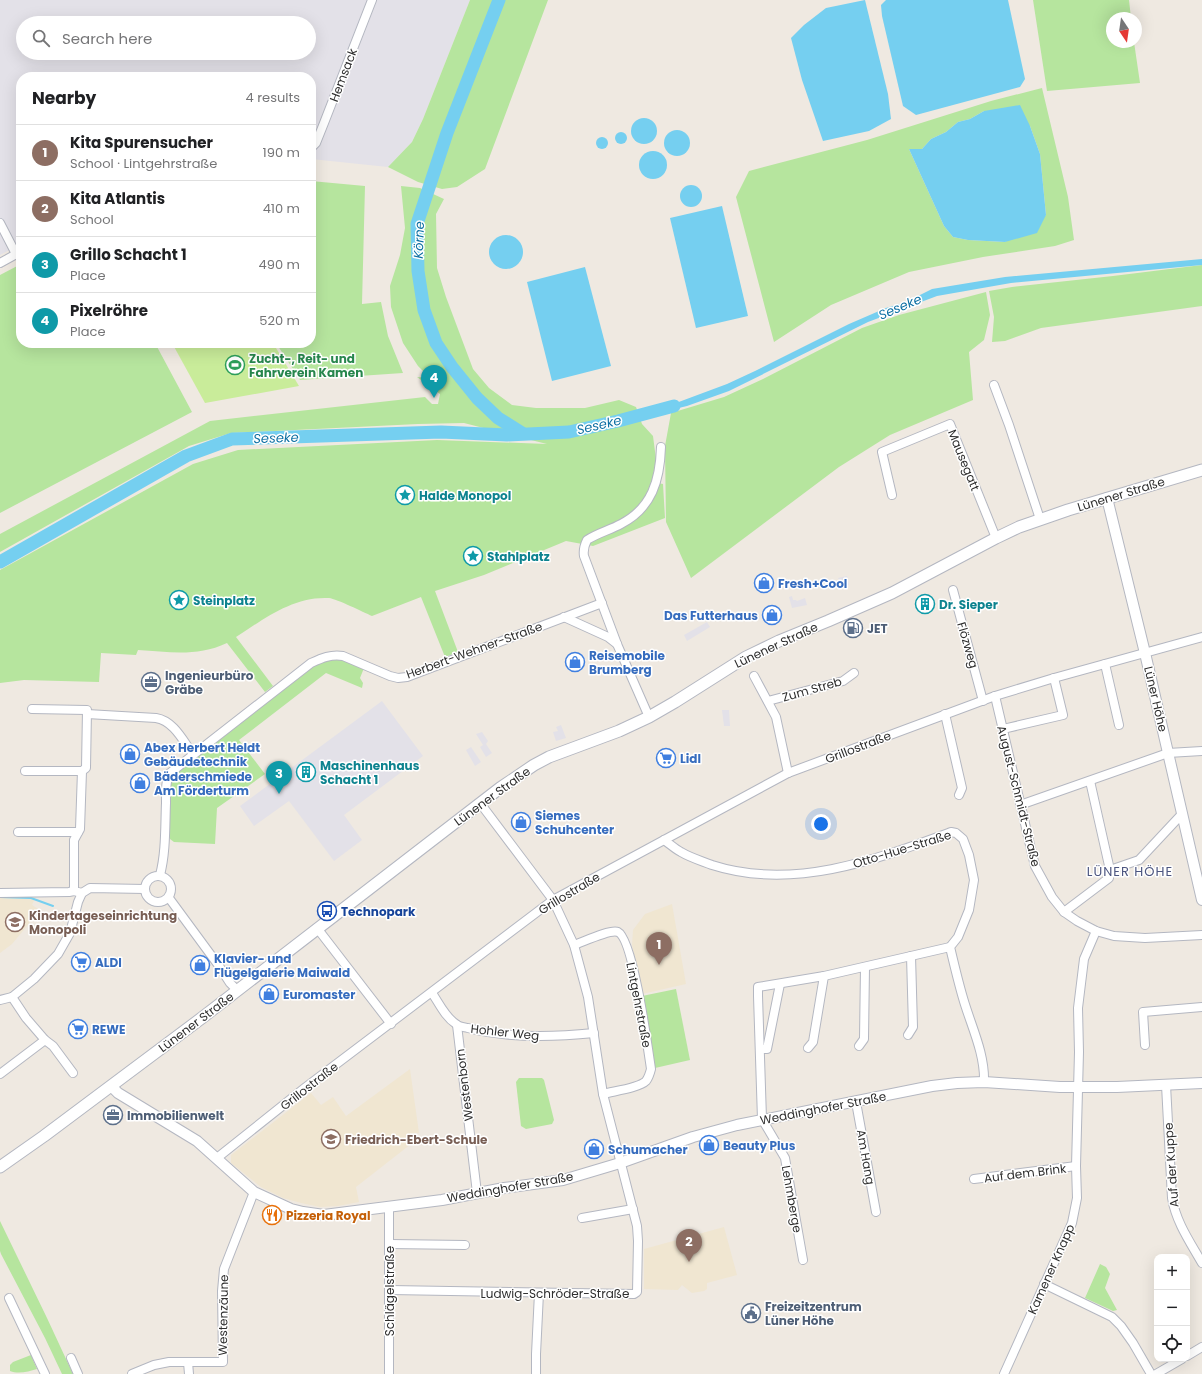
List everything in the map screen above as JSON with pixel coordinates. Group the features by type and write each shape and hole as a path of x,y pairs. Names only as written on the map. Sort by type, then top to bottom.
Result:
{"main road":[{"name":"Lünener Straße","path":"0,1167 15,1158 238,990 480,803 534,765 549,757 618,731 649,717 746,656 886,596 996,538 1040,519 1202,470"}],"street":[{"name":"Hemsack","path":"316,142 372,0"},
{"path":"0,223 16,248"},
{"path":"0,263 16,255"},
{"path":"994,386 1040,519"},
{"name":"Mausegatt","path":"892,495 882,452 950,424 996,538"},
{"path":"649,717 617,644 584,556 585,544 587,540 621,524 632,517 652,495 661,464 661,447"},
{"name":"Lüner Höhe","path":"1107,498 1182,814 1198,862 1202,900"},
{"name":"Flözweg","path":"953,590 983,701"},
{"name":"Herbert-Wehner-Straße","path":"160,875 168,776 174,769 311,663 329,656 344,656 390,676 398,678 407,677 602,603"},
{"path":"564,617 608,637 617,644"},
{"name":"Grillostraße","path":"217,1158 306,1087 553,900 788,773 995,696 1202,637"},
{"path":"1105,664 1119,725"},
{"name":"Zum Streb","path":"768,701 843,681 854,673"},
{"name":"Zum Streb","path":"754,676 776,717 788,773"},
{"path":"1002,729 1063,715 1054,678"},
{"name":"August-Schmidt-Straße","path":"995,696 1035,866 1052,897 1064,912 1096,931 1114,936 1145,938 1202,935"},
{"path":"32,709 87,710 86,768 82,771 80,829 74,840 74,891"},
{"path":"87,714 163,719 171,725 193,754"},
{"path":"945,714 962,788 959,795"},
{"path":"1020,805 1168,753 1202,751"},
{"path":"25,770 82,771"},
{"path":"1064,912 1109,878 1110,870 1090,780"},
{"path":"480,803 553,900 574,945 588,997 603,1094 620,1163"},
{"path":"1110,870 1139,860 1182,814"},
{"path":"18,832 78,832"},
{"name":"Otto-Hue-Straße","path":"664,840 682,853 700,861 732,871 767,875 801,874 834,869 865,862 951,832 956,833 963,839 969,855 974,880 969,910 958,937 950,947"},
{"path":"160,875 165,877 171,883 172,888 169,898 160,902 151,900 146,894 145,889 147,881 152,876 160,875"},
{"path":"0,1000 12,997 34,979 58,954 70,933 78,902 82,893 90,888 145,889"},
{"path":"0,893 74,891 82,893"},
{"path":"169,898 230,983 238,990"},
{"path":"317,928 391,1024"},
{"name":"Kamener Knapp","path":"1004,1374 1072,1223 1077,1198 1076,1166 1079,1001 1084,959 1096,931"},
{"name":"Lintgehrstraße","path":"574,945 610,932 618,932 622,935 627,948 641,1004 650,1069 648,1078 638,1086 603,1094"},
{"path":"762,1119 758,987 824,976 950,947 963,999 982,1059 984,1082"},
{"path":"908,1035 913,1028 911,956"},
{"path":"859,1046 864,1039 865,967"},
{"path":"808,1048 813,1042 824,976"},
{"path":"760,1050 767,1049 780,984"},
{"name":"Hohler Weg","path":"432,993 447,1016 457,1025 480,1031 506,1034 570,1036 594,1033"},
{"path":"12,997 26,1018 45,1040 53,1046 74,1073"},
{"path":"1145,1045 1143,1012 1202,1007"},
{"name":"Westenborn","path":"457,1025 477,1193"},
{"path":"0,1074 45,1040"},
{"name":"Weddinghofer Straße","path":"111,1086 118,1093 197,1141 254,1192 292,1209 324,1215 442,1200 563,1180 620,1163 693,1137 762,1119 856,1102 932,1086 984,1082 1117,1088 1202,1083"},
{"name":"Auf der Kuppe","path":"1166,1084 1174,1211 1186,1237 1202,1263"},
{"name":"Am Hang","path":"856,1102 876,1212"},
{"name":"Lehmberge","path":"762,1119 785,1158 803,1260"},
{"name":"Ludwig-Schröder-Straße","path":"390,1290 634,1294 637,1292 638,1241 633,1209 620,1163"},
{"name":"Auf dem Brink","path":"974,1179 1076,1166"},
{"name":"Westenzäune","path":"132,1374 154,1365 169,1362 224,1362 222,1291 224,1269 254,1192"},
{"name":"Schlägelstraße","path":"389,1207 389,1374"},
{"path":"582,1218 633,1209"},
{"path":"390,1244 465,1245"},
{"path":"1044,1284 1112,1317 1121,1326 1133,1343 1151,1374"},
{"path":"536,1374 539,1293"},
{"path":"9,1298 45,1374"},
{"path":"1190,1354 1202,1347"},
{"path":"71,1358 78,1374"},
{"path":"188,1362 189,1374"},
{"path":"1156,1374 1177,1362"}],"shaded area":[{"path":"0,0 470,0 423,119 412,142 388,167 316,160 316,72 16,72 16,247 0,255"},
{"path":"847,576 849,585 840,587 839,585 834,586 834,584 830,585 829,582 839,580 838,578"},
{"path":"792,596 793,600 797,601 805,598 807,605 792,608 789,597"},
{"path":"707,622 710,627 687,641 684,635"},
{"path":"382,701 423,756 344,815 362,840 334,861 289,801 254,826 240,806"},
{"path":"722,710 729,710 730,726 724,726"},
{"path":"561,725 566,738 556,741 553,732 558,731 556,727"},
{"path":"482,732 488,741 486,744 492,753 486,757 480,747 483,745 476,734"},
{"path":"471,747 481,762 475,766 466,750"},
{"name":"Kindertageseinrichtung Monopoli","path":"0,896 36,896 32,905 38,909 27,926 12,944 0,953"},
{"path":"672,904 686,984 642,994 632,945 633,930 645,914"},
{"name":"Friedrich-Ebert-Schule","path":"410,1069 419,1133 409,1134 411,1144 356,1187 359,1202 338,1206 320,1207 283,1198 261,1187 231,1163 231,1155 311,1093 321,1105 333,1097 346,1116"},
{"path":"724,1227 737,1275 707,1283 707,1289 704,1291 692,1293 682,1285 678,1290 644,1289 644,1249"}],"green space":[{"path":"470,0 548,0 485,169 457,187 442,189 418,182 388,167 412,142 423,119"},
{"path":"1033,0 1129,0 1130,12 1106,12 1106,48 1135,48 1140,83 1047,91"},
{"path":"1042,88 1068,197 1074,240 1055,246 983,257 909,272 831,305 774,342 736,197 749,171 867,140 991,101","holes":["984,111 1030,126 1040,154 1046,215 1005,242 968,240 953,237 944,226 909,149 922,149 931,139 946,132 958,122 970,119"]},
{"path":"316,181 365,186 362,304 381,302 388,336 403,373 300,380 279,348 316,348"},
{"path":"401,186 420,188 444,199 436,214 437,268 446,297 473,369 489,388 512,405 536,408 585,408 619,400 636,407 642,424 653,436 656,459 652,482 663,484 665,518 593,546 566,541 484,575 435,591 458,652 445,657 421,597 372,616 333,599 316,598 291,605 280,610 236,637 273,686 265,692 227,643 194,652 138,650 136,655 101,653 99,682 24,680 0,683 0,570 193,464 238,450 437,440 547,444 464,423 231,433 189,446 0,552 0,534 210,421 425,397 432,404 438,404 440,394 417,377 430,378 418,366 403,343 391,307 390,286 400,255 405,228"},
{"path":"1202,265 1202,306 1041,328 1005,341 992,342 994,317 989,291"},
{"path":"16,267 16,348 158,348 192,412 0,513 0,275"},
{"path":"986,292 990,315 984,340 969,352 973,400 890,435 839,467 691,578 666,522 665,446 671,413 724,397 763,379 862,328 899,315"},
{"name":"Zucht-, Reit- und Fahrverein Kamen","path":"175,348 276,348 299,386 205,403"},
{"path":"336,659 345,660 364,668 360,678 363,683 362,688 326,673 239,740 265,774 217,808 215,844 174,842 170,839 168,835 171,783 175,774 314,666"},
{"path":"676,989 690,1060 655,1068 642,996"},
{"path":"519,1078 542,1078 544,1080 554,1120 552,1124 526,1129 521,1126 516,1082"},
{"path":"0,1221 73,1374 62,1374 1,1254"},
{"path":"1100,1264 1106,1267 1110,1274 1105,1288 1117,1310 1113,1311 1085,1298"},
{"path":"31,1355 37,1369 23,1372 10,1371 10,1365 13,1362"}],"water":[{"path":"865,0 888,94 891,119 869,131 823,141 802,80 791,38 804,25 826,8"},
{"path":"886,0 1008,0 1025,79 1020,87 916,115 903,106 882,16 881,5"},
{"path":"1020,105 1030,126 1040,154 1046,215 1037,233 1005,242 968,240 953,237 944,226 909,149 922,149 931,139 946,132 958,122 970,119 984,111"},
{"path":"644,118 654,121 657,131 654,141 644,144 634,141 631,131 634,121"},
{"path":"677,130 686,134 690,143 686,152 677,156 668,152 664,143 668,134"},
{"path":"619,132 623,132 627,138 623,144 619,144 615,140 615,136"},
{"path":"600,137 604,137 608,143 604,149 600,149 596,145 596,141"},
{"path":"653,151 663,155 667,165 663,175 653,179 643,175 639,165 643,155"},
{"path":"691,185 699,188 702,196 699,204 691,207 683,204 680,196 683,188"},
{"path":"722,206 748,316 696,328 670,218"},
{"path":"503,235 509,235 518,240 522,246 522,258 518,264 509,269 503,269 494,264 489,255 489,249 494,240"},
{"path":"1202,259 1202,265 1011,283 937,296 868,322 729,391 687,406 658,413 656,407 676,403 727,384 849,324 886,308 906,302 932,289 1005,277"},
{"path":"585,267 611,366 552,381 527,282"}],"waterway":[{"name":"Körne","path":"499,0 447,133 417,224 418,271 424,310 436,343 452,367 477,398 498,418 522,433"},
{"name":"Seseke","path":"0,562 186,456 232,439 441,432 507,435 569,432 674,406"},
{"path":"0,897 31,898 53,906"}],"place":[{"name":"Zucht-, Reit- und Fahrverein Kamen","path":"235,365"},
{"name":"Pixelröhre","path":"434,398"},
{"name":"Halde Monopol","path":"405,495"},
{"name":"Stahlplatz","path":"473,556"},
{"name":"Fresh+Cool","path":"764,583"},
{"name":"Steinplatz","path":"179,600"},
{"name":"Dr. Sieper","path":"925,604"},
{"name":"Das Futterhaus","path":"772,615"},
{"name":"JET","path":"853,628"},
{"name":"Reisemobile Brumberg","path":"575,662"},
{"name":"Ingenieurbüro Gräbe","path":"151,682"},
{"name":"Abex Herbert Heldt Gebäudetechnik","path":"130,754"},
{"name":"Lidl","path":"666,758"},
{"name":"Maschinenhaus Schacht 1","path":"306,772"},
{"name":"Bäderschmiede Am Förderturm","path":"140,783"},
{"name":"Grillo Schacht 1","path":"279,794"},
{"name":"Siemes Schuhcenter","path":"521,822"},
{"name":"Technopark","path":"327,911"},
{"name":"Kindertageseinrichtung Monopoli","path":"15,922"},
{"name":"ALDI","path":"81,962"},
{"name":"Klavier- und Flügelgalerie Maiwald","path":"200,965"},
{"name":"Kita Spurensucher","path":"659,965"},
{"name":"Euromaster","path":"269,994"},
{"name":"REWE","path":"78,1029"},
{"name":"Immobilienwelt","path":"113,1115"},
{"name":"Friedrich-Ebert-Schule","path":"331,1139"},
{"name":"Beauty Plus","path":"709,1145"},
{"name":"Schumacher","path":"594,1149"},
{"name":"Pizzeria Royal","path":"272,1215"},
{"name":"Kita Atlantis","path":"689,1262"},
{"name":"Freizeitzentrum Lüner Höhe","path":"751,1313"}],"district":[{"name":"LÜNER HÖHE","path":"1130,871"}]}
